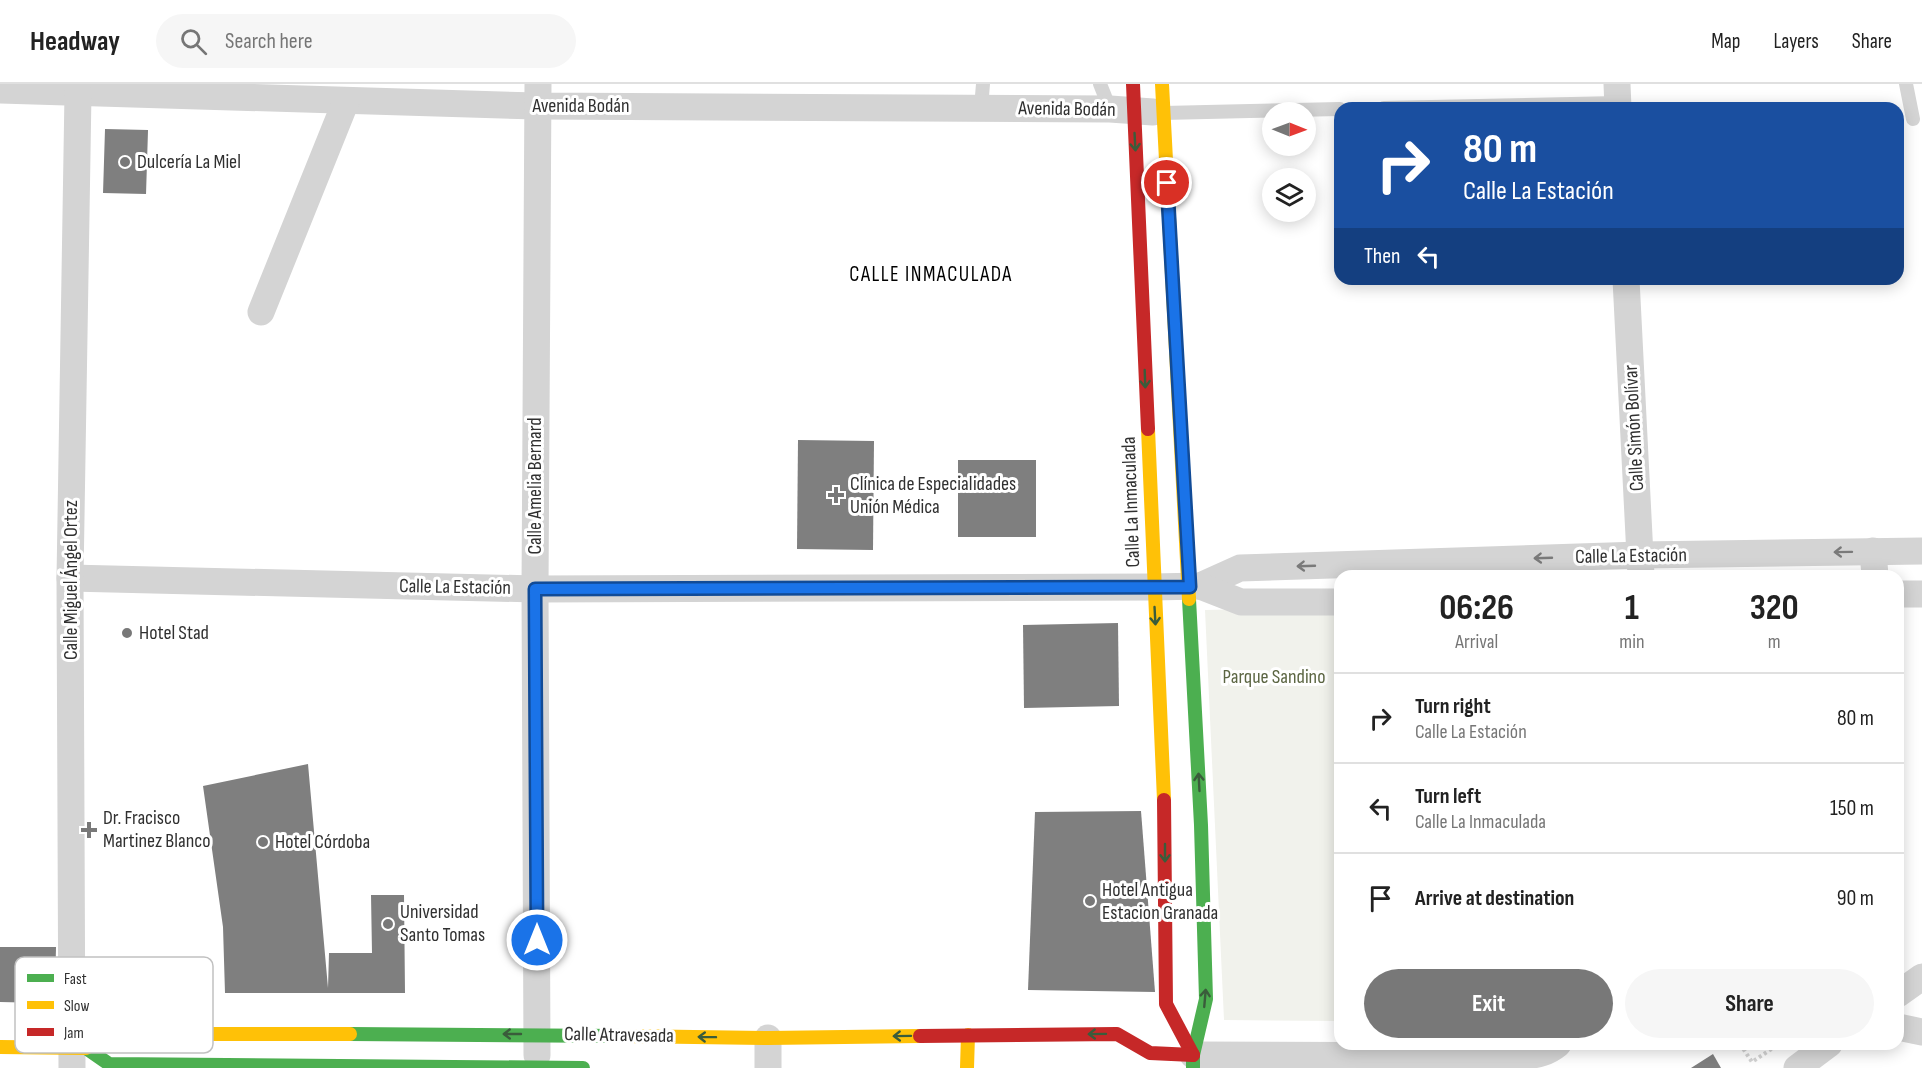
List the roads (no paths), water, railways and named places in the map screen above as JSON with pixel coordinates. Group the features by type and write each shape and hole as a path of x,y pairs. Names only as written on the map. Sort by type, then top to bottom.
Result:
{"main road":[{"name":"Calle La Inmaculada","path":"1162,84 1160,347 1154,587 1206,999 1193,1061"},
{"name":"Calle La Inmaculada","path":"1119,97 1160,347 1195,586 1183,827 1166,1004 1193,1061"},
{"name":"Calle Atravesada","path":"58,1053 77,1055 109,1064 538,1034 768,1038 1117,1034 1150,1053 1193,1061"},
{"path":"967,1068 968,1035"},
{"name":"Calle Atravesada","path":"213,1043 537,1068 583,1068"},
{"name":"Calle Atravesada","path":"0,1047 15,1049"},
{"path":"1134,1063 1150,1053"}],"street":[{"name":"Avenida Bodán","path":"0,90 62,89 346,101 538,95 1119,97 1163,113"},
{"name":"Calle Miguel Ángel Ortez","path":"62,89 76,957"},
{"name":"Calle Amelia Bernard","path":"537,1068 535,589 538,95"},
{"path":"261,312 346,101"},
{"name":"Calle Simón Bolívar","path":"1626,285 1640,565"},
{"name":"Calle La Estación","path":"70,578 535,589 1154,587 1195,586 1240,568 1874,564 1922,551"},
{"name":"Calle La Estación","path":"1195,586 1240,602 1334,602"},
{"path":"1904,594 1922,594"},
{"path":"1904,990 1922,977"},
{"path":"1904,1028 1922,1032"},
{"path":"768,1038 768,1068"},
{"name":"Calle Atravesada","path":"1193,1061 1524,1056 1538,1055 1550,1050"},
{"path":"1797,1068 1820,1050"}],"lane":[{"path":"1906,84 1912,119"},
{"path":"1524,102 1618,98"},
{"path":"1163,113 1334,109"}],"place":[{"name":"Dulcería La Miel","path":"125,162"},
{"name":"Clínica de Especialidades Unión Médica","path":"836,495"},
{"name":"Hotel Stad","path":"127,633"},
{"name":"Dr. Fracisco Martinez Blanco","path":"89,830"},
{"name":"Hotel Córdoba","path":"263,842"},
{"name":"Hotel Antigua Estacion Granada","path":"1090,901"},
{"name":"Universidad Santo Tomas","path":"388,924"}],"district":[{"name":"CALLE INMACULADA","path":"931,274"}],"park label":[{"name":"Parque Sandino","path":"1274,677"}]}
